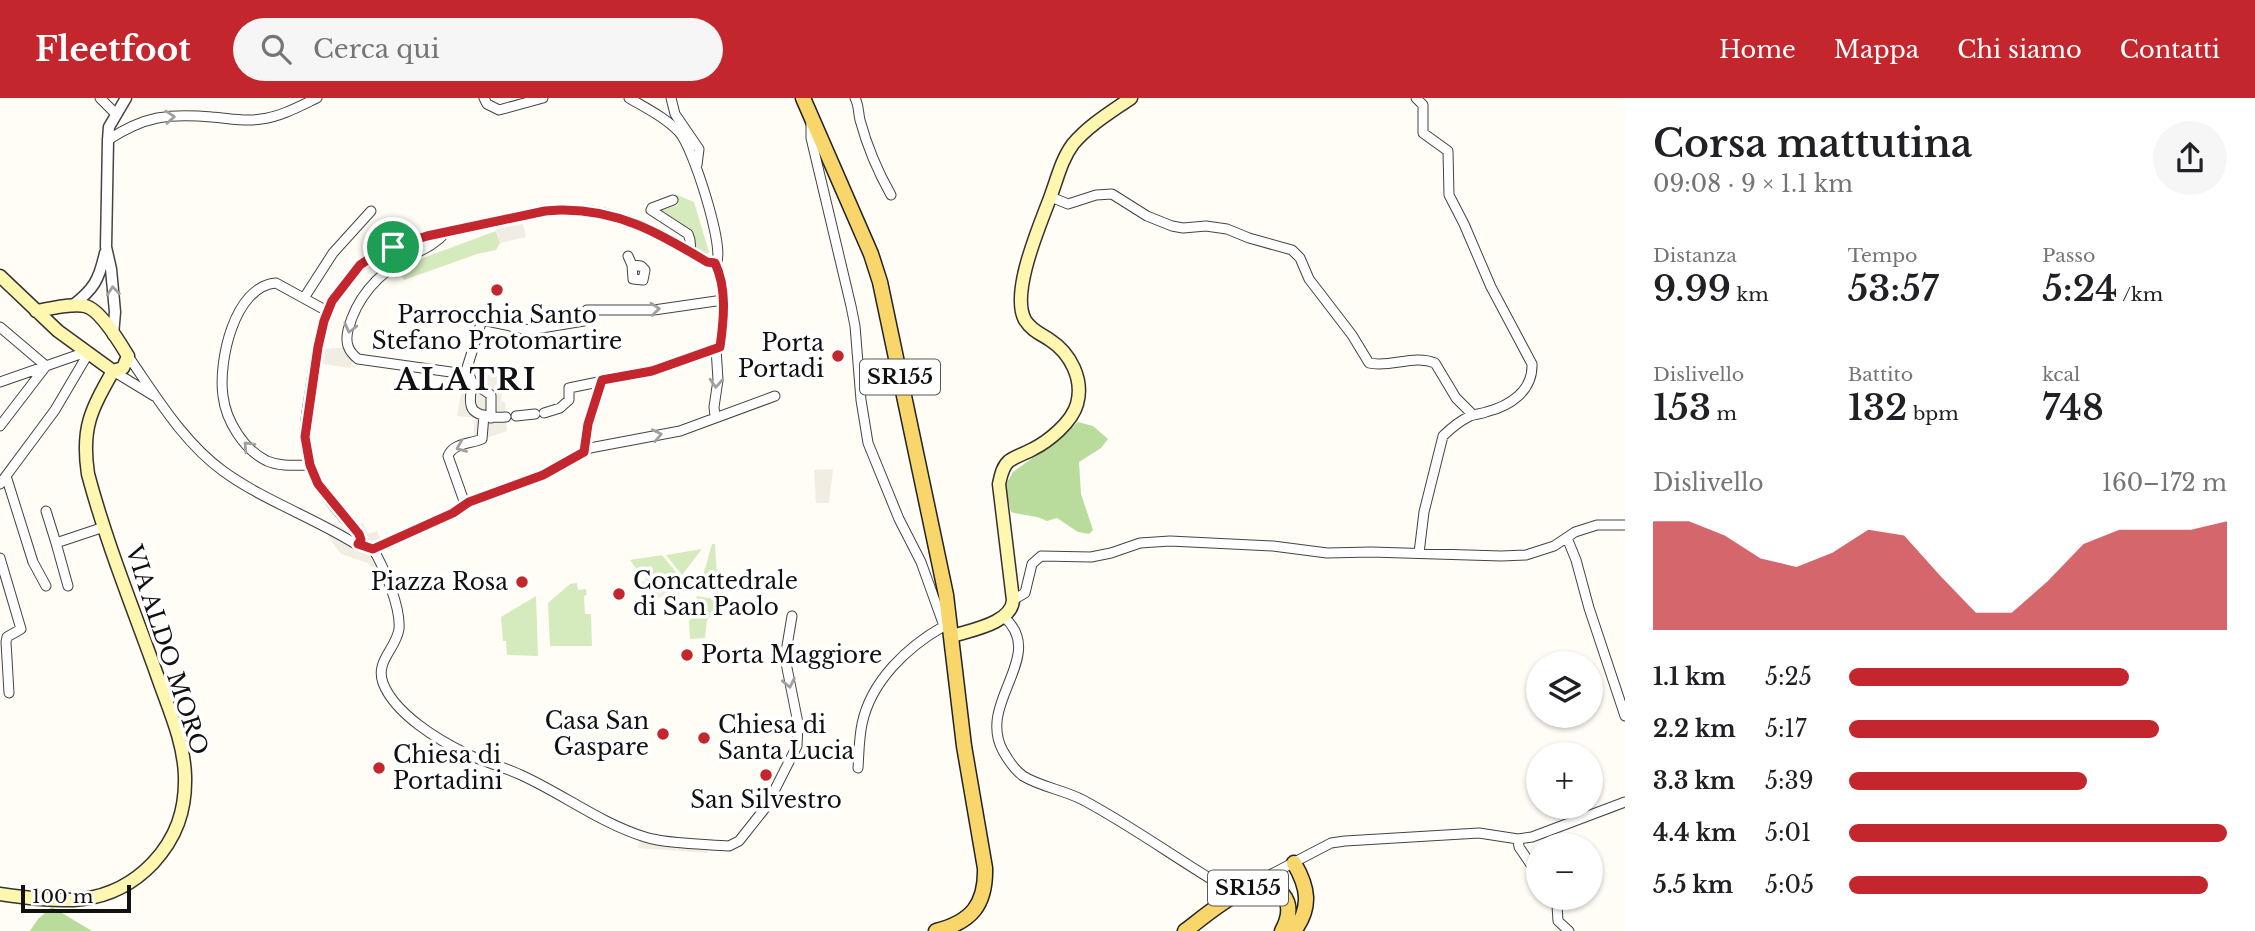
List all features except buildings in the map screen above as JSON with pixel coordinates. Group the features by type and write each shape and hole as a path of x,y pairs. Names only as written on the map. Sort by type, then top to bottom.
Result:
{"main road":[{"path":"949,629 1004,617 1011,610 1013,600 999,484 1001,471 1009,461 1037,447 1069,419 1077,405 1078,388 1075,370 1066,353 1032,329 1025,320 1022,310 1026,270 1035,233 1064,158 1091,127 1131,98"},
{"name":"SR155","path":"808,106 871,254 880,282 946,595 964,746 986,883 977,908 967,918 956,925 936,931"},
{"path":"0,276 58,331 113,371"},
{"path":"58,331 63,316 72,306"},
{"path":"36,311 85,306 96,312 128,356"},
{"name":"VIA ALDO MORO","path":"0,894 72,901 101,897 147,869 174,836 180,820 185,775 176,729 104,527 88,474 85,444 89,418 113,371 122,368 128,356"},
{"path":"1294,863 1307,892 1307,904 1294,931"},
{"name":"SR155","path":"1185,931 1262,880 1286,898 1289,909 1282,931"}],"street":[{"path":"100,98 116,114"},
{"path":"113,335 115,312 106,247 108,140 109,127 126,98"},
{"path":"108,140 136,123 152,118 187,116 259,120 317,98"},
{"path":"484,98 487,104 499,110 543,98"},
{"path":"629,98 680,132 687,142 697,165 718,251 719,258 715,263"},
{"path":"671,98 676,114 699,149 697,165"},
{"path":"855,98 858,102 859,118 882,179 891,195"},
{"path":"1416,98 1423,105 1423,134 1448,151 1449,195 1491,287 1532,364 1530,381 1517,399 1497,409 1473,415 1450,429 1440,442 1424,512 1419,553"},
{"path":"808,106 811,138 855,326 865,433 889,496 949,629 915,645 901,657 877,688 861,726 858,768"},
{"path":"1051,197 1069,204 1096,195 1112,194 1146,216 1172,226 1227,229 1248,238 1292,250 1300,258 1309,279 1352,335 1366,360 1376,364 1421,359 1436,363 1456,398 1473,415"},
{"path":"673,200 651,210 688,234 691,252"},
{"path":"304,298 333,253 371,211"},
{"path":"465,504 448,454 455,447 482,439 492,396 469,378 358,359 348,347 347,335 355,310 375,281 446,232 545,211 590,211 621,218 644,227 707,262 715,263"},
{"path":"358,544 361,540 359,534 326,495 310,465 305,437 318,347 327,312 360,265 393,247 430,241"},
{"path":"72,306 97,282 106,247"},
{"path":"715,263 721,275 723,300 720,347 652,371 569,388 566,405 536,414 487,417 471,408 469,378 482,320 529,330 584,321 587,310 654,310 723,300"},
{"path":"310,465 279,465 250,450 236,430 224,405 223,370 230,330 253,294 264,286 276,283 327,312"},
{"path":"0,327 46,366"},
{"path":"715,417 718,380 716,348"},
{"path":"2,379 87,353"},
{"path":"46,586 33,562 3,480 55,410 87,353"},
{"path":"128,356 155,396 204,455 222,470 243,484 358,544 373,549 453,513 465,504 543,475 584,449 680,431 775,396"},
{"path":"0,426 46,366"},
{"path":"113,371 155,396"},
{"path":"584,449 588,424 601,381"},
{"path":"46,511 68,586"},
{"path":"1013,600 1025,593 1036,558 1091,557 1140,543 1170,541 1273,546 1327,552 1527,555 1554,546 1575,532 1597,525 1625,525"},
{"path":"56,543 104,527"},
{"path":"1567,538 1625,716"},
{"path":"373,549 397,607 399,628 381,666 382,681 403,712 422,727 467,754 522,775 600,818 646,837 729,846 737,843 766,807 797,746 798,723 785,658 792,616"},
{"path":"0,558 21,629 7,637 9,694"},
{"path":"1004,617 1017,632 1020,643 1018,657 999,706 998,739 1004,754 1015,769 1034,781 1081,799 1219,884 1232,884 1248,878 1262,880 1331,844 1345,841 1479,833 1518,839 1544,834 1625,802"},
{"path":"1518,839 1526,857"},
{"path":"1557,910 1558,921 1569,931"}],"green space":[{"path":"675,194 694,202 709,252 705,256 695,252 685,235 650,214 678,205"},
{"path":"496,231 500,243 496,250 404,280 400,274 423,258"},
{"path":"1078,422 1093,426 1108,439 1101,448 1079,462 1081,494 1093,530 1089,534 1078,532 1057,518 1047,521 1011,512 1005,486 1013,472"},
{"path":"712,544 715,544 718,593 701,583"},
{"path":"702,549 682,575 666,555"},
{"path":"662,555 680,577 646,581 645,575 640,574 630,560"},
{"path":"577,583 578,590 586,589 585,614 591,614 592,646 550,646 548,603 570,584"},
{"path":"536,596 538,656 507,655 501,617"},
{"path":"697,596 714,599 713,614 707,620 705,638 690,639 689,621"},
{"path":"52,907 92,931 30,931 38,919"}],"shaded area":[{"path":"523,224 526,237 500,243 496,229"},
{"path":"348,347 355,357 350,368 323,364 325,349"},
{"path":"465,370 504,378 501,401 505,402 507,431 473,440 475,418 457,416"},
{"path":"833,469 829,503 816,503 814,470"},
{"path":"334,523 348,531 363,523 368,534 377,531 384,548 380,550 384,569 376,572 368,563 341,554 328,536"},
{"path":"676,578 683,584 679,594 644,600 641,582"},
{"path":"641,832 654,836 711,841 707,853 638,848"}],"place":[{"name":"Parrocchia Santo Stefano Protomartire","path":"497,290"},
{"name":"Porta Portadi","path":"838,356"},
{"name":"Piazza Rosa","path":"522,582"},
{"name":"Concattedrale di San Paolo","path":"619,594"},
{"name":"Porta Maggiore","path":"687,655"},
{"name":"Casa San Gaspare","path":"663,734"},
{"name":"Chiesa di Santa Lucia","path":"704,738"},
{"name":"Chiesa di Portadini","path":"379,768"},
{"name":"San Silvestro","path":"766,775"}],"district":[{"name":"ALATRI","path":"466,380"}],"route":[{"path":"545,211 590,211 621,218 644,227 707,262 715,263 721,275 723,300 720,347 652,371 602,380 588,424 584,452 543,475 469,502 453,513 373,549 358,544 361,540 359,534 318,484 309,462 305,437 318,347 332,301 360,265 393,247 427,236 545,211"}]}
